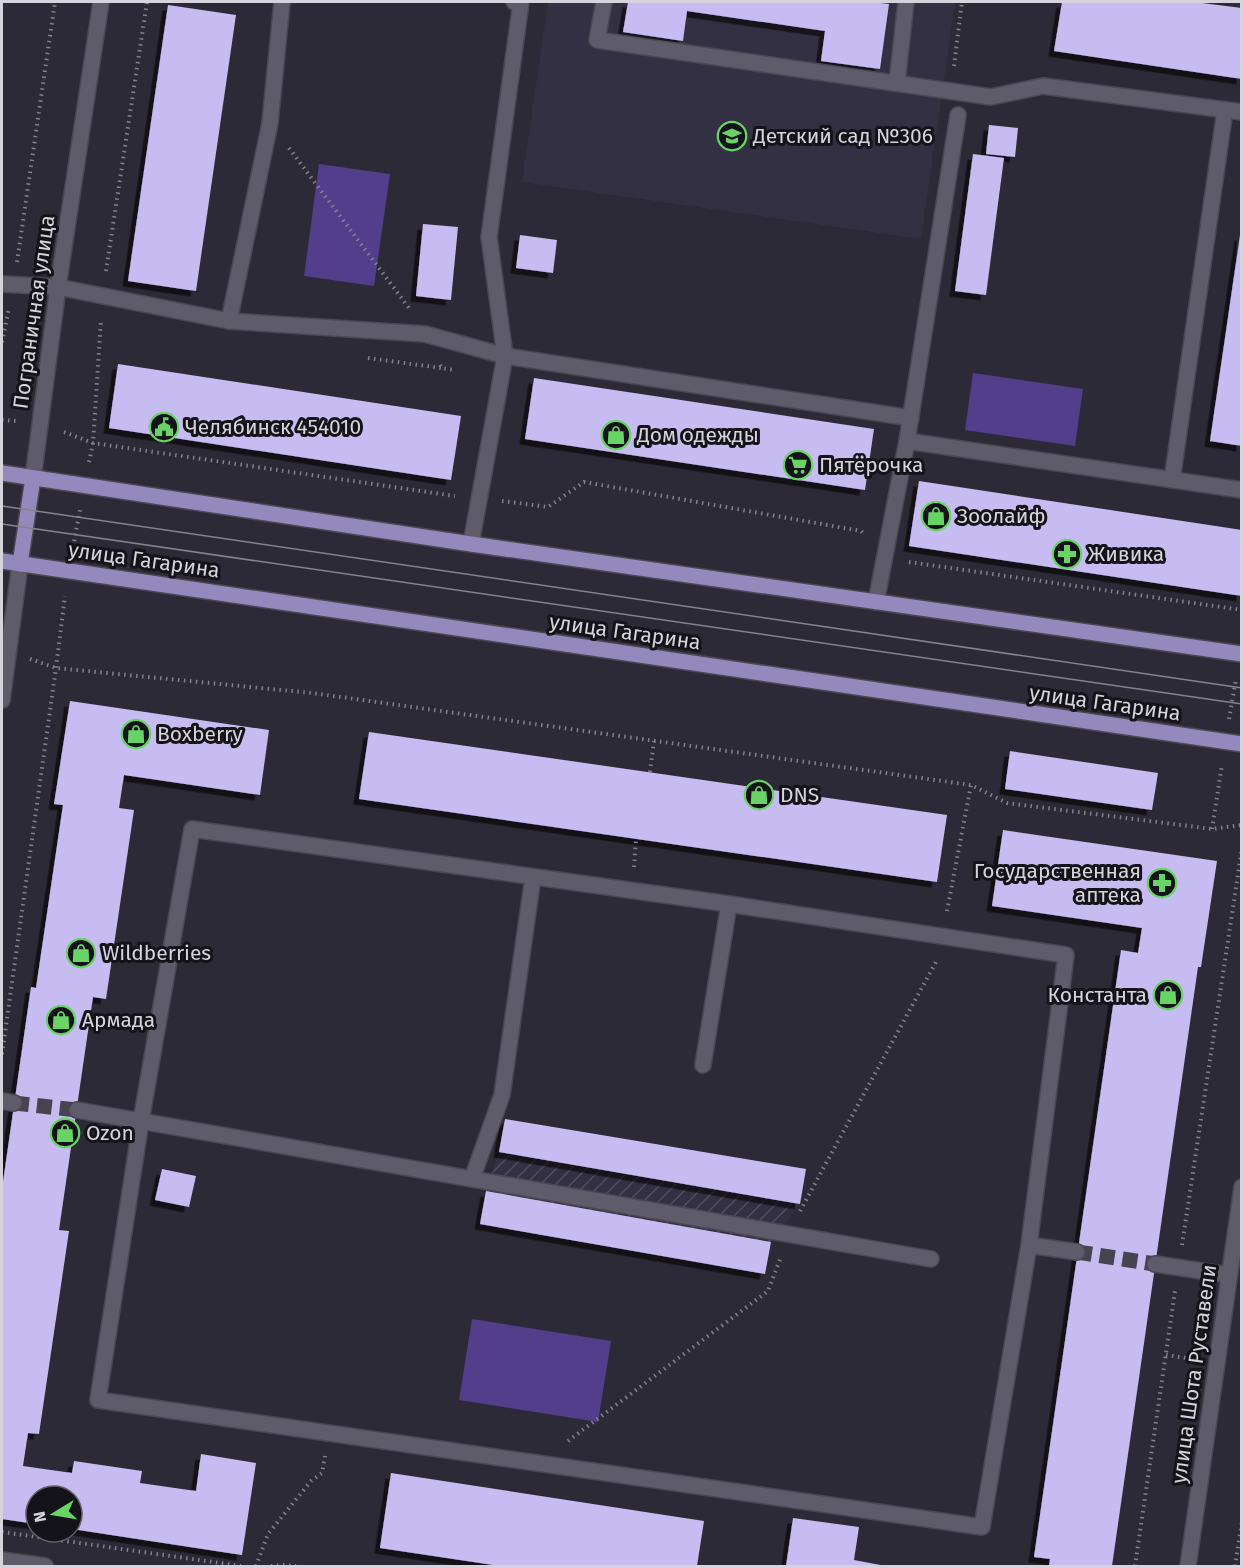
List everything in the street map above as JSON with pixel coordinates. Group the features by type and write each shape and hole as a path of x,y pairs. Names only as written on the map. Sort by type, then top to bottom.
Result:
{"main road":[{"path":"2,473 471,544 1242,654"},
{"name":"Пограничная улица","path":"20,564 33,478"},
{"name":"улица Гагарина","path":"2,561 1242,744"}],"street":[{"name":"Пограничная улица","path":"33,478 58,287 102,2"},
{"path":"229,321 270,123 282,2"},
{"path":"471,544 505,356 489,237 521,2 514,2"},
{"path":"604,2 597,40 991,97 1043,86 1242,112"},
{"path":"897,82 906,2"},
{"path":"1172,480 1225,110"},
{"path":"876,602 911,418 958,115"},
{"path":"7,285 58,287 229,321 425,334 505,356 911,418"},
{"path":"907,441 1242,490"},
{"name":"Пограничная улица","path":"2,700 20,564"},
{"path":"192,829 942,936 1066,955 1029,1245 982,1527 98,1400 141,1121 192,829"},
{"path":"472,1179 502,1095 533,877"},
{"path":"702,1065 729,904"},
{"path":"77,1110 931,1259"},
{"name":"улица Шота Руставели","path":"1188,1566 1242,1187"},
{"path":"1029,1245 1077,1252"},
{"path":"1155,1264 1229,1275"},
{"path":"2,1560 45,1566"}],"path":[{"path":"2,342 7,285 56,2"},
{"path":"2,1054 68,570 93,443 103,295 147,2"},
{"path":"954,91 952,80 962,2"},
{"path":"270,123 414,315 442,368 500,379"},
{"path":"2,420 40,423 93,443 479,500 548,507 584,482 861,531 884,559 1242,610"},
{"path":"8,652 56,668 312,693 971,785 1007,803 1212,829 1242,825"},
{"path":"650,772 654,741"},
{"path":"541,1462 768,1291 811,1187 935,965 971,785"},
{"path":"1135,1566 1242,848"},
{"path":"256,1566 268,1533 311,1481 322,1473 330,1432"},
{"path":"1235,1566 1242,1521"},
{"path":"2,1532 241,1566"},
{"path":"272,1566 296,1566"}],"shaded area":[{"name":"Детский сад №306","path":"548,2 955,2 921,239 522,182"},
{"path":"319,164 390,174 374,286 304,276"},
{"path":"973,373 1083,389 1075,446 965,430"},
{"path":"505,1119 806,1169 800,1204 771,1242 765,1274 480,1224 486,1191 499,1152"},
{"path":"472,1319 611,1341 598,1422 459,1400"}],"building":[{"path":"628,2 872,2 889,4 880,69 821,61 825,31 687,11 683,41 623,32"},
{"path":"1062,2 1194,2 1242,8 1242,79 1054,51"},
{"path":"168,5 236,15 196,291 128,281"},
{"path":"989,125 1018,128 1015,157 986,154"},
{"path":"973,154 1004,158 986,295 955,291"},
{"path":"423,224 458,227 451,300 416,296"},
{"path":"520,235 557,240 553,273 516,268"},
{"path":"1240,235 1242,235 1242,446 1210,441"},
{"path":"118,364 461,416 451,480 109,428"},
{"path":"534,378 874,429 865,490 525,439"},
{"path":"919,481 1242,530 1242,596 909,546"},
{"path":"70,701 269,730 260,795 124,775 119,808 134,810 106,999 93,997 59,1230 69,1231 39,1434 28,1433 23,1466 72,1473 74,1461 142,1471 140,1483 196,1491 201,1454 256,1463 242,1555 84,1531 84,1484 24,1484 24,1522 2,1519 2,1189 31,987 36,988 63,805 54,804"},
{"path":"369,732 947,815 937,882 359,799"},
{"path":"1010,751 1158,773 1152,810 1005,789"},
{"path":"1003,830 1217,861 1201,967 1198,967 1112,1566 1049,1566 1050,1559 1034,1557 1121,950 1138,953 1142,928 992,906"},
{"path":"505,1119 806,1169 800,1204 499,1152"},
{"path":"162,1169 196,1176 189,1207 155,1200"},
{"path":"486,1191 771,1242 765,1274 480,1224"},
{"path":"391,1473 704,1521 697,1566 500,1566 380,1548"},
{"path":"793,1518 859,1527 854,1560 886,1566 786,1566"}],"tunnel":[{"path":"14,1103 77,1110"},
{"path":"1077,1252 1155,1264"}],"tram line":[{"path":"2,506 1242,688"},
{"path":"2,524 1242,704"}],"place":[{"name":"Детский сад №306","path":"732,136"},
{"name":"Челябинск 454010","path":"164,427"},
{"name":"Дом одежды","path":"616,435"},
{"name":"Пятёрочка","path":"798,465"},
{"name":"Зоолайф","path":"936,516"},
{"name":"Живика","path":"1067,554"},
{"name":"Boxberry","path":"136,734"},
{"name":"DNS","path":"759,795"},
{"name":"Государственная аптека","path":"1162,883"},
{"name":"Wildberries","path":"81,953"},
{"name":"Константа","path":"1168,995"},
{"name":"Армада","path":"61,1020"},
{"name":"Ozon","path":"65,1133"}]}
